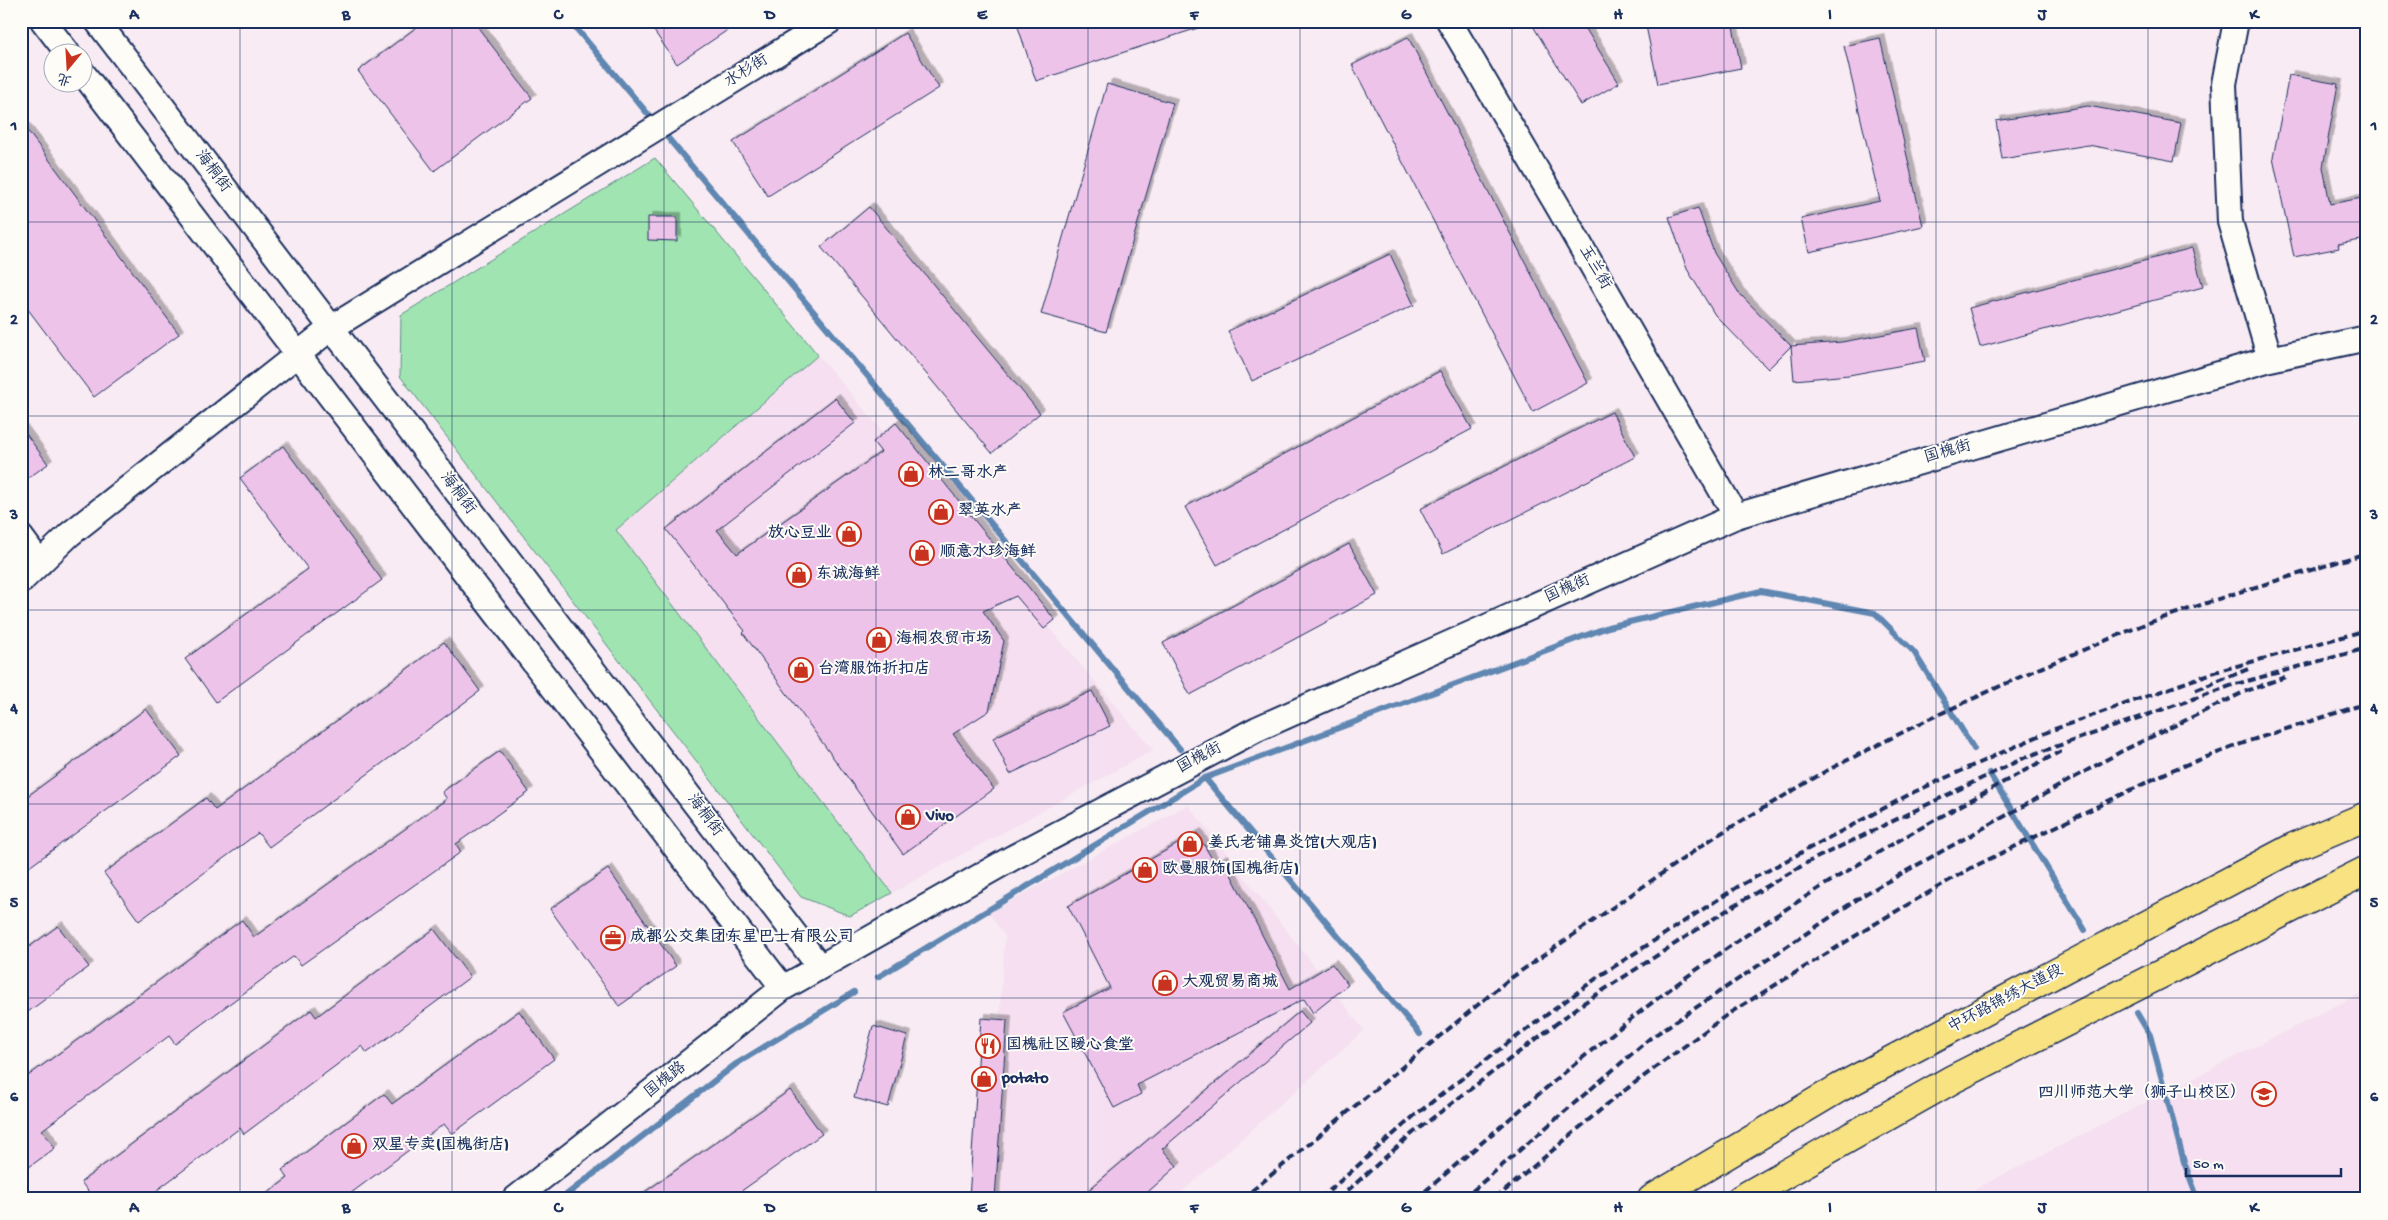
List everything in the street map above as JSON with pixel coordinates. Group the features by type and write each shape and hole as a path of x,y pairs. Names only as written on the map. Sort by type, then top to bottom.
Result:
{"main road":[{"name":"中环路锦绣大道段","path":"1652,1199 1839,1088 2294,847 2367,816"},
{"path":"1741,1199 1953,1079 2367,870"}],"street":[{"path":"44,21 60,42"},
{"name":"海桐街","path":"97,21 819,966"},
{"name":"水杉街","path":"21,581 70,534 330,328 830,21"},
{"name":"玉兰街","path":"1449,21 1736,516"},
{"path":"2236,21 2224,84 2230,222 2270,359"},
{"path":"92,85 784,988"},
{"name":"国槐街","path":"819,966 1014,857 1256,729 1736,516 2270,359 2367,338"},
{"path":"21,537 40,563"},
{"name":"国槐路","path":"516,1199 784,988 819,966"}],"shaded area":[{"name":"海桐农贸市场","path":"818,355 1153,750 892,893 616,530"},
{"name":"大观贸易商城","path":"1188,805 1364,1030 1174,1199 987,1199 1005,936 989,913"},
{"name":"四川师范大学（狮子山校区）","path":"2367,990 2367,1199 1956,1199"}],"green space":[{"path":"655,158 818,355 616,530 892,893 850,916 801,897 400,376 401,315"}],"building":[{"path":"425,21 473,21 532,98 434,171 358,71"},
{"path":"647,21 741,21 677,64"},
{"path":"1016,21 1206,21 1207,25 1036,81"},
{"path":"1530,21 1581,21 1619,83 1581,105"},
{"path":"1645,21 1732,21 1741,68 1658,84"},
{"path":"905,33 939,88 768,196 733,142"},
{"path":"1408,37 1588,383 1533,412 1352,65"},
{"path":"1880,38 1923,226 1809,252 1801,219 1880,201 1844,46"},
{"path":"2289,75 2338,84 2323,167 2330,204 2367,197 2367,239 2338,244 2339,248 2294,257 2273,158"},
{"path":"1107,84 1173,103 1106,332 1041,314"},
{"path":"2088,106 2181,123 2174,161 2088,145 2002,159 1996,121"},
{"path":"21,122 179,334 94,397 21,300"},
{"path":"869,207 1040,413 992,453 821,247"},
{"path":"1698,208 1714,253 1739,293 1791,346 1768,369 1715,315 1687,269 1669,217"},
{"path":"648,217 677,217 677,241 648,240"},
{"path":"2192,248 2203,287 1980,347 1969,308"},
{"path":"1390,254 1414,305 1252,381 1228,331"},
{"path":"1918,328 1925,361 1849,375 1794,380 1791,346 1842,342"},
{"path":"1440,371 1472,429 1217,565 1185,507"},
{"path":"835,398 855,423 717,530 737,554 881,452 873,442 896,423 1055,620 1044,629 1016,596 983,611 1004,641 989,711 953,734 994,789 903,854 743,633 745,631 666,529"},
{"path":"1612,412 1635,457 1443,554 1420,509"},
{"path":"21,427 48,464 21,483"},
{"path":"283,446 382,580 216,702 185,659 308,569 240,478"},
{"path":"1349,544 1377,595 1190,695 1163,643"},
{"path":"444,642 480,691 269,847 258,833 139,921 104,873 206,798 215,810"},
{"path":"1092,691 1110,726 1010,774 993,738"},
{"path":"146,709 181,756 21,873 21,801"},
{"path":"500,751 529,792 456,844 461,852 301,965 294,956 175,1044 169,1036 42,1130 55,1148 21,1173 21,1081 242,920 254,937 447,799 442,792"},
{"path":"1197,833 1215,864 1223,859 1290,989 1332,964 1348,985 1313,1013 1304,999 1137,1085 1141,1094 1114,1108 1063,1012 1110,988 1068,906"},
{"name":"成都公交集团东星巴士有限公司","path":"608,869 676,966 619,1006 550,909"},
{"path":"58,926 89,967 21,1017 21,953"},
{"path":"434,929 470,977 367,1053 362,1046 244,1134 240,1128 145,1199 94,1199 81,1182 311,1010 316,1017"},
{"path":"519,1011 554,1059 452,1134 444,1124 343,1199 260,1199 288,1178 282,1170 384,1094 392,1104"},
{"path":"1300,1011 1310,1023 1162,1149 1177,1166 1140,1199 1078,1199"},
{"path":"981,1018 1007,1020 995,1199 969,1199"},
{"path":"873,1026 907,1036 888,1107 854,1098"},
{"path":"790,1090 822,1134 730,1199 635,1199"}],"waterway":[{"path":"570,21 1180,749"},
{"path":"878,977 1205,778 1608,627 1761,591 1875,613 1914,652 1974,749"},
{"path":"1989,773 2085,930"},
{"path":"1205,778 1420,1034"},
{"path":"561,1199 736,1064 854,992"},
{"path":"2137,1013 2150,1035 2184,1162 2198,1199"}],"railway":[{"path":"1242,1199 1508,980 1713,838 1826,771 1929,719 2033,671 2145,624 2236,593 2367,553"},
{"path":"1320,1199 1414,1116 1500,1049 1601,975 1739,886 1914,792 2052,730 2215,672 2367,630"},
{"path":"1338,1199 1413,1133 1582,1004 1735,905 1810,861 2026,757 2236,684 2367,648"},
{"path":"2196,690 2251,668"},
{"path":"1463,1199 1649,1039 1865,894 2122,751 2244,692 2285,677"},
{"path":"1495,1199 1617,1096 1728,1014 1888,916 1971,868 2172,770 2249,741 2367,703"},
{"path":"1416,1199 1545,1089 1643,1009 1723,951 1770,919 1866,860 2063,750"}],"place":[{"name":"林二哥水产","path":"911,474"},
{"name":"翠英水产","path":"941,512"},
{"name":"放心豆业","path":"849,534"},
{"name":"顺意水珍海鲜","path":"922,553"},
{"name":"东诚海鲜","path":"799,575"},
{"name":"海桐农贸市场","path":"879,640"},
{"name":"台湾服饰折扣店","path":"801,670"},
{"name":"Vivo","path":"908,817"},
{"name":"姜氏老铺鼻炎馆(大观店)","path":"1190,844"},
{"name":"欧曼服饰(国槐街店)","path":"1145,870"},
{"name":"成都公交集团东星巴士有限公司","path":"613,938"},
{"name":"大观贸易商城","path":"1165,983"},
{"name":"国槐社区暖心食堂","path":"988,1046"},
{"name":"potato","path":"984,1079"},
{"name":"四川师范大学（狮子山校区）","path":"2264,1094"},
{"name":"双星专卖(国槐街店)","path":"354,1146"}]}
